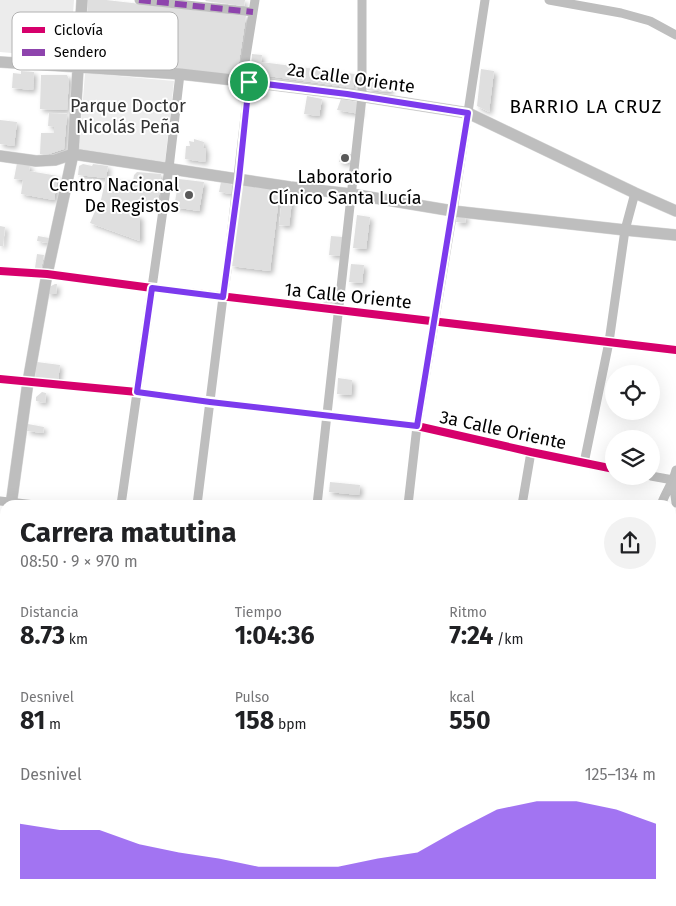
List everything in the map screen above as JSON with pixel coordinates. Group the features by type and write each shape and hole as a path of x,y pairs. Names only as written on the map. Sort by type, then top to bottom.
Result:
{"main road":[{"path":"8,500 47,274 73,154 79,70"},
{"name":"2a Calle Oriente","path":"122,70 246,81 468,113 676,211"},
{"path":"0,156 36,161 55,160 73,154 350,194 453,211 676,235"}],"street":[{"path":"139,0 253,12"},
{"path":"199,500 239,179 246,81 255,0"},
{"path":"318,500 362,97 362,0"},
{"path":"409,500 417,426 453,211 485,0"},
{"path":"549,0 621,13 650,21 676,35"},
{"path":"122,500 169,168 180,74"},
{"path":"584,463 609,342 625,230 635,193"},
{"name":"1a Calle Oriente","path":"0,271 47,274 223,297 434,320 676,350"},
{"name":"3a Calle Oriente","path":"0,379 137,392 417,426 605,467"},
{"path":"523,500 531,452"},
{"path":"663,500 676,470"},
{"path":"660,478 673,480"},
{"path":"673,480 676,500"}],"green space":[{"path":"0,0 74,0 73,12 12,12 12,53 0,52"},
{"name":"Parque Doctor Nicolás Peña","path":"85,73 174,81 165,162 79,149"}],"building":[{"path":"88,0 106,0 246,16 237,75 178,70 178,12 87,12"},
{"path":"206,0 245,0 244,6"},
{"path":"252,54 262,55 261,62 355,74 353,88 254,74 251,70"},
{"path":"481,69 494,71 489,112 477,106"},
{"path":"21,71 34,72 33,90 12,88 13,73 21,74"},
{"path":"41,75 67,75 69,79 67,110 40,109"},
{"path":"368,82 391,83 390,92 367,90"},
{"path":"266,90 265,96 257,95 258,91"},
{"path":"307,96 322,99 319,116 304,114"},
{"path":"341,99 358,102 360,114 337,110"},
{"path":"49,113 67,114 64,149 46,155 40,154 41,133 54,133 54,127 48,126"},
{"path":"0,120 17,122 14,146 0,144"},
{"path":"194,139 204,142 203,148 206,148 205,162 185,159 186,146 190,146 189,141 194,142"},
{"name":"Laboratorio Clínico Santa Lucía","path":"340,153 351,154 350,163 339,162"},
{"path":"17,163 30,165 29,171 58,176 54,200 21,194 23,180 14,179"},
{"path":"83,164 108,166 106,178 78,175 79,166"},
{"path":"137,172 161,174 158,206 131,204 131,214 140,216 140,241 90,223 98,204 100,204 106,178 133,181 134,175"},
{"name":"Centro Nacional De Registos","path":"179,179 204,182 199,211 174,207"},
{"path":"221,182 231,184 233,187 232,194 219,192"},
{"path":"241,185 280,189 270,271 231,266"},
{"path":"283,191 293,193 289,226 279,225"},
{"path":"357,215 370,217 366,249 353,248"},
{"path":"466,215 465,223 456,222 457,216"},
{"path":"0,226 5,227 3,246 0,246"},
{"path":"38,236 49,238 48,243 37,241"},
{"path":"331,236 343,237 341,256 329,255"},
{"path":"37,254 44,255 41,269 35,268"},
{"path":"351,264 364,265 362,283 349,282"},
{"path":"57,284 56,294 47,294 49,287"},
{"path":"325,292 336,293 334,309 323,307"},
{"path":"37,362 60,365 58,381 35,377"},
{"path":"338,378 352,380 351,395 337,394"},
{"path":"42,392 46,393 45,403 36,401 36,397"},
{"path":"28,424 44,427 43,433 27,431"},
{"path":"330,482 360,485 359,495 329,492"}],"marked path":[{"path":"139,0 253,12"}],"cycle path":[{"path":"0,271 47,274 676,350"},
{"path":"0,379 137,392 417,426 605,467"}],"place":[{"name":"Laboratorio Clínico Santa Lucía","path":"345,158"},
{"name":"Centro Nacional De Registos","path":"189,195"}],"district":[{"name":"BARRIO LA CRUZ","path":"586,106"}],"route":[{"path":"249,82 347,94 468,113 417,426 137,392 152,288 223,297 228,271 249,82"}]}
